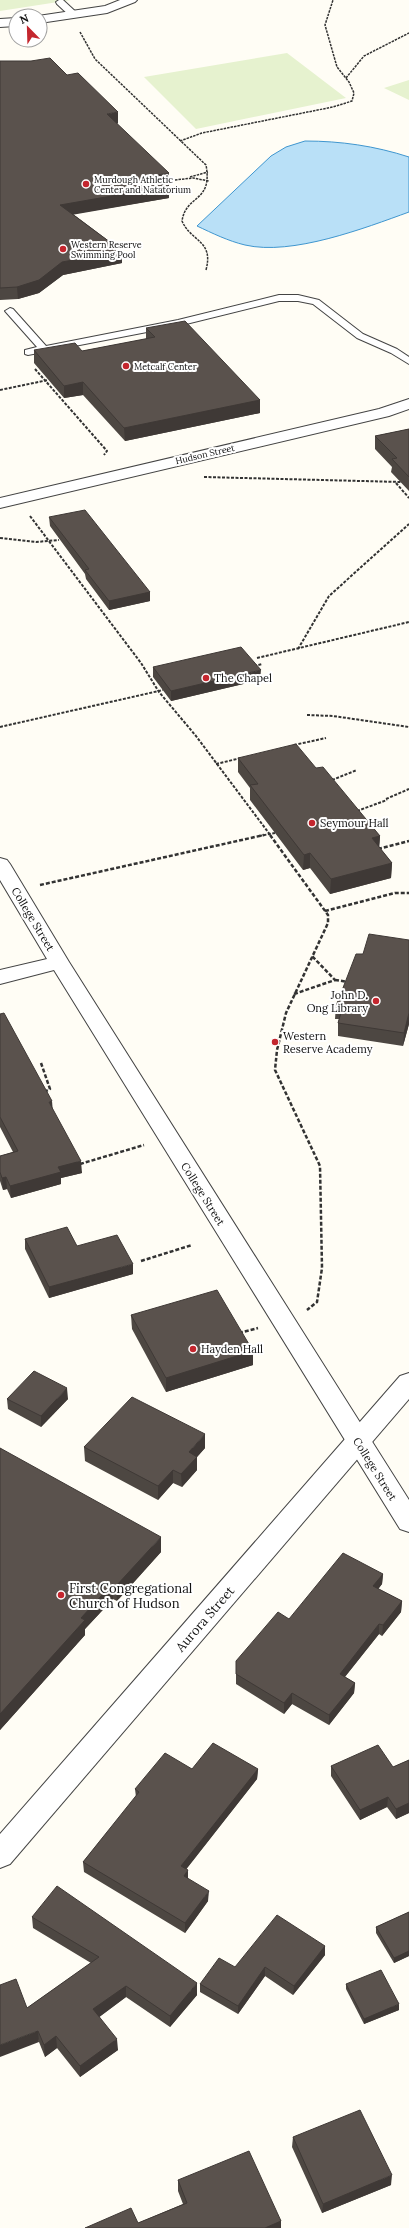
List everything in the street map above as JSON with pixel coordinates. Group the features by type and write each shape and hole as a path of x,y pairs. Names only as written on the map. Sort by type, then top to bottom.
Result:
{"street":[{"path":"48,18 107,9 130,0"},
{"name":"Hudson Street","path":"0,503 384,413 409,404"},
{"name":"College Street","path":"0,864 168,1138 409,1522"},
{"path":"0,977 59,962"},
{"name":"Aurora Street","path":"0,1855 409,1382"}],"lane":[{"path":"60,2 70,15"},
{"path":"28,352 178,323 279,298 298,298 316,302 360,336 394,351 409,361"},
{"path":"10,311 44,349"}],"path":[{"path":"180,141 202,133 345,105 352,101 354,93 346,78 337,67 325,25 333,0"},
{"path":"70,15 86,46 95,59 180,141 200,158 208,172 209,181 206,190 188,208 182,219 183,224 204,244 208,266 206,270"},
{"path":"346,78 364,56 409,33"},
{"path":"175,180 208,172"},
{"path":"188,178 209,181"},
{"path":"34,368 106,451 104,455"},
{"path":"0,390 48,380"},
{"path":"201,477 401,482"},
{"path":"395,483 409,498"},
{"path":"26,511 141,663 158,691 216,764 326,911 328,923 294,994 280,1031 275,1070 320,1166 322,1268 317,1302 283,1323 235,1334"},
{"path":"298,649 329,596 409,524"},
{"path":"0,538 48,542 59,540"},
{"path":"257,658 409,622"},
{"path":"250,667 262,664"},
{"path":"0,727 163,690"},
{"path":"307,714 333,716 409,727"},
{"path":"289,746 326,738"},
{"path":"216,764 246,757"},
{"path":"330,781 357,770"},
{"path":"356,812 409,789"},
{"path":"16,890 275,833"},
{"path":"378,849 409,841"},
{"path":"326,911 395,893 409,893"},
{"path":"312,956 335,980"},
{"path":"294,994 335,980 350,982"},
{"path":"41,1063 50,1089 42,1093"},
{"path":"77,1164 168,1138"},
{"path":"142,1261 192,1244"}],"green space":[{"path":"0,0 71,0 19,8 8,8 8,10 0,11"},
{"path":"287,53 346,98 196,129 144,77"},
{"path":"409,80 409,100 384,88"}],"water":[{"path":"305,141 358,145 409,157 409,212 328,239 284,247 245,245 226,239 197,226 271,156 286,147"}],"building":[{"name":"Murdough Athletic Center and Natatorium","path":"50,58 67,75 78,73 118,112 107,114 169,173 157,175 169,186 60,205 122,251 62,262 39,280 17,287 0,288 0,61 31,61"},
{"path":"185,321 260,400 124,428 83,382 64,386 34,350 75,343 82,351 155,337 146,328"},
{"path":"409,429 409,477 392,459 397,458 375,436"},
{"path":"85,510 150,592 109,601 85,570 89,569 49,517"},
{"name":"The Chapel","path":"241,647 261,670 171,691 153,667"},
{"name":"Seymour Hall","path":"296,744 316,768 323,767 380,836 372,838 392,863 331,879 310,853 304,855 250,785 258,784 238,758"},
{"name":"John D. Ong Library","path":"369,934 409,940 409,1013 404,1033 338,1023 343,1006 336,1006 356,954 363,954"},
{"path":"4,1013 52,1101 49,1102 81,1161 58,1167 61,1172 10,1186 6,1177 2,1178 0,1172 0,1156 18,1151 0,1117 0,1014"},
{"path":"67,1227 77,1246 117,1235 133,1264 49,1287 25,1239"},
{"name":"Hayden Hall","path":"217,1290 253,1351 166,1378 131,1315"},
{"path":"34,1371 67,1388 41,1416 7,1399"},
{"path":"132,1397 205,1434 189,1452 197,1457 181,1474 173,1470 158,1486 84,1447"},
{"name":"First Congregational Church of Hudson","path":"0,1448 161,1537 116,1586 112,1584 81,1618 85,1620 0,1714"},
{"path":"343,1553 383,1574 373,1586 402,1601 383,1625 379,1624 340,1674 355,1683 329,1715 292,1693 284,1703 236,1674 236,1661 278,1612 289,1619"},
{"path":"213,1743 258,1769 181,1866 188,1870 184,1876 209,1891 185,1923 83,1862 139,1792 135,1789 165,1753 192,1769"},
{"path":"378,1745 393,1767 409,1760 409,1803 396,1809 388,1797 360,1810 331,1766"},
{"path":"57,1886 197,1983 170,2016 126,1986 93,2009 117,2039 80,2066 56,2036 44,2045 38,2031 0,2045 0,1985 16,1979 27,2008 99,1957 32,1917"},
{"path":"409,1912 409,1951 394,1958 376,1927"},
{"path":"277,1915 325,1946 294,1986 265,1967 238,2006 200,1984 219,1958 235,1967"},
{"path":"381,1970 399,2004 364,2019 346,1984"},
{"path":"360,2110 392,2175 323,2204 293,2137"},
{"path":"249,2151 281,2221 265,2228 85,2228 131,2208 138,2223 187,2203 178,2180"}],"place":[{"name":"Murdough Athletic Center and Natatorium","path":"86,184"},
{"name":"Western Reserve Swimming Pool","path":"63,249"},
{"name":"Metcalf Center","path":"126,366"},
{"name":"The Chapel","path":"206,678"},
{"name":"Seymour Hall","path":"312,823"},
{"name":"John D. Ong Library","path":"376,1001"},
{"name":"Western Reserve Academy","path":"275,1042"},
{"name":"Hayden Hall","path":"193,1349"},
{"name":"First Congregational Church of Hudson","path":"61,1595"}]}
